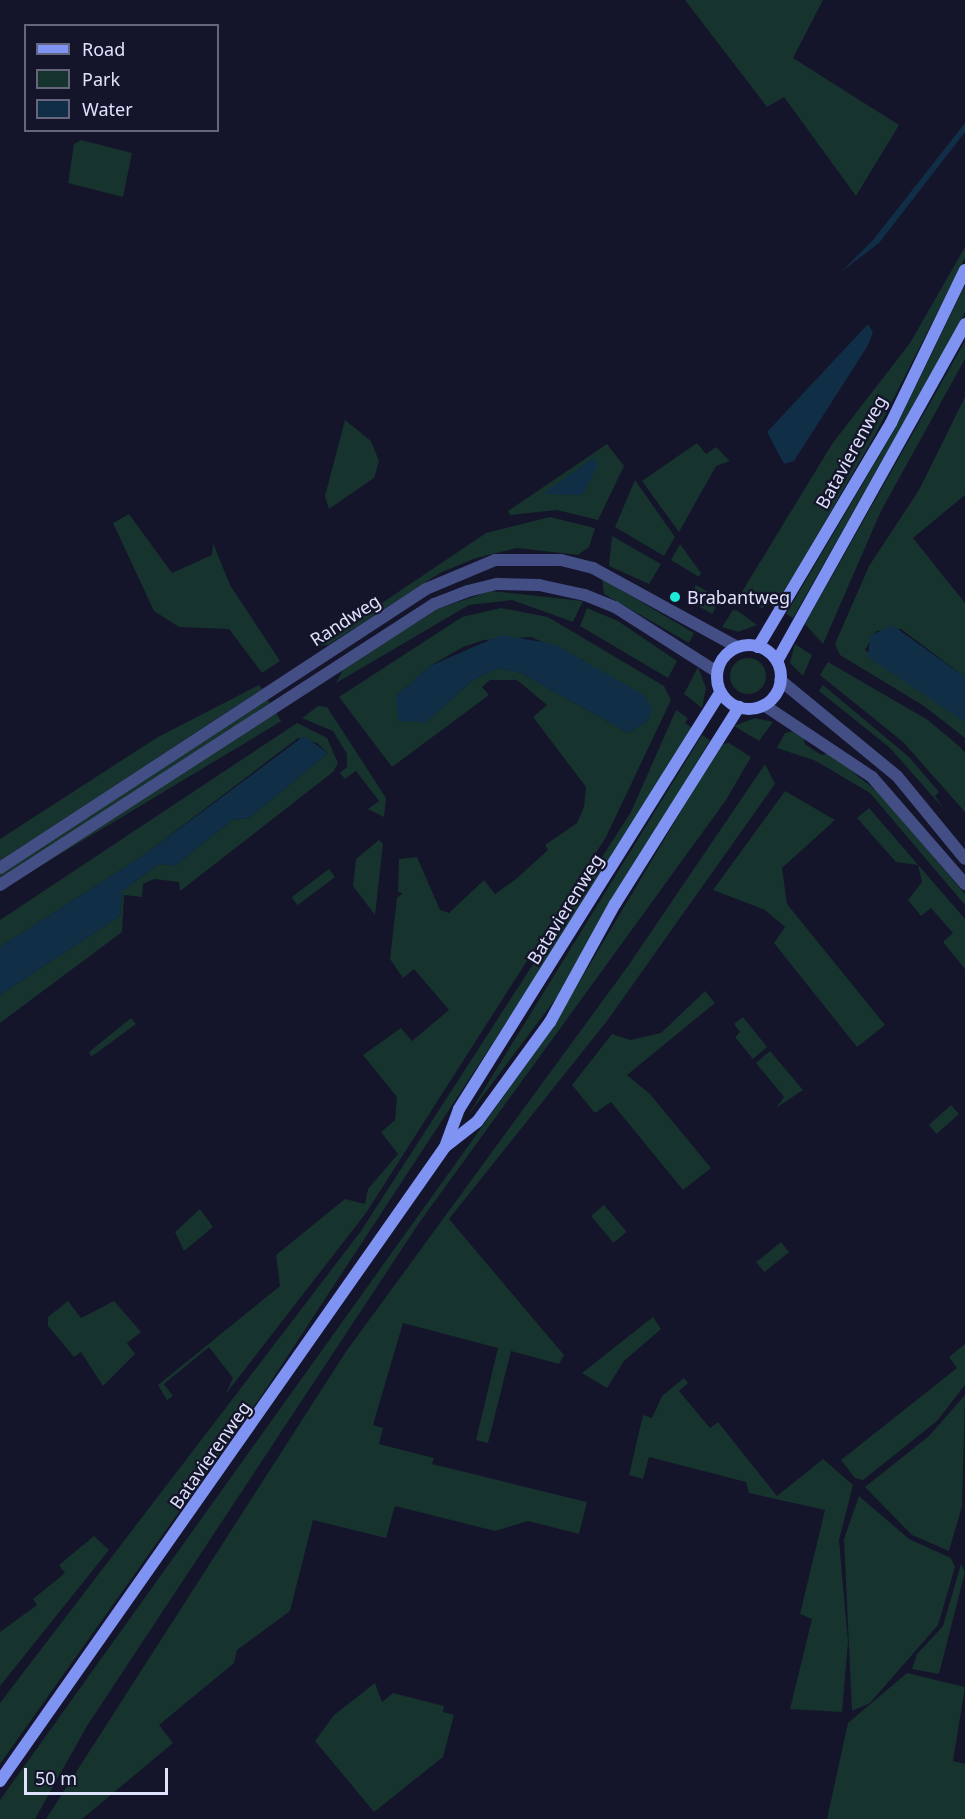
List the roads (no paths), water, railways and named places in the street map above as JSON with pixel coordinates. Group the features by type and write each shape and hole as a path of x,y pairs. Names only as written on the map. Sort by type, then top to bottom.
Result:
{"main road":[{"name":"Batavierenweg","path":"758,647 891,423 965,270"},
{"path":"777,661 758,647 737,647 717,672 721,692 739,707 764,705 780,680 777,661 912,428 965,324"},
{"name":"Batavierenweg","path":"446,1147 459,1109 721,692"},
{"name":"Batavierenweg","path":"0,1781 446,1147 477,1122 550,1022 615,904 739,707"}],"street":[{"name":"Randweg","path":"0,868 426,589 495,560 561,560 593,568 737,647"},
{"name":"Randweg","path":"0,885 434,604 468,591 539,585 585,595 615,606 717,672"},
{"path":"780,680 897,776 965,859"},
{"path":"764,705 872,777 965,884"}],"water":[{"path":"965,123 965,132 879,243 841,272 873,240"},
{"path":"868,324 873,333 867,347 794,461 784,464 767,432"},
{"path":"593,458 598,464 583,495 543,494"},
{"path":"892,625 965,677 965,722 868,657 870,636"},
{"path":"501,635 554,644 644,695 652,709 648,721 628,733 521,673 499,668 473,680 426,722 398,721 396,696 430,666"},
{"path":"304,736 328,753 249,818 232,820 175,866 159,864 122,891 120,916 0,995 0,947 144,855"}],"place":[{"name":"Brabantweg","path":"675,597"}]}
